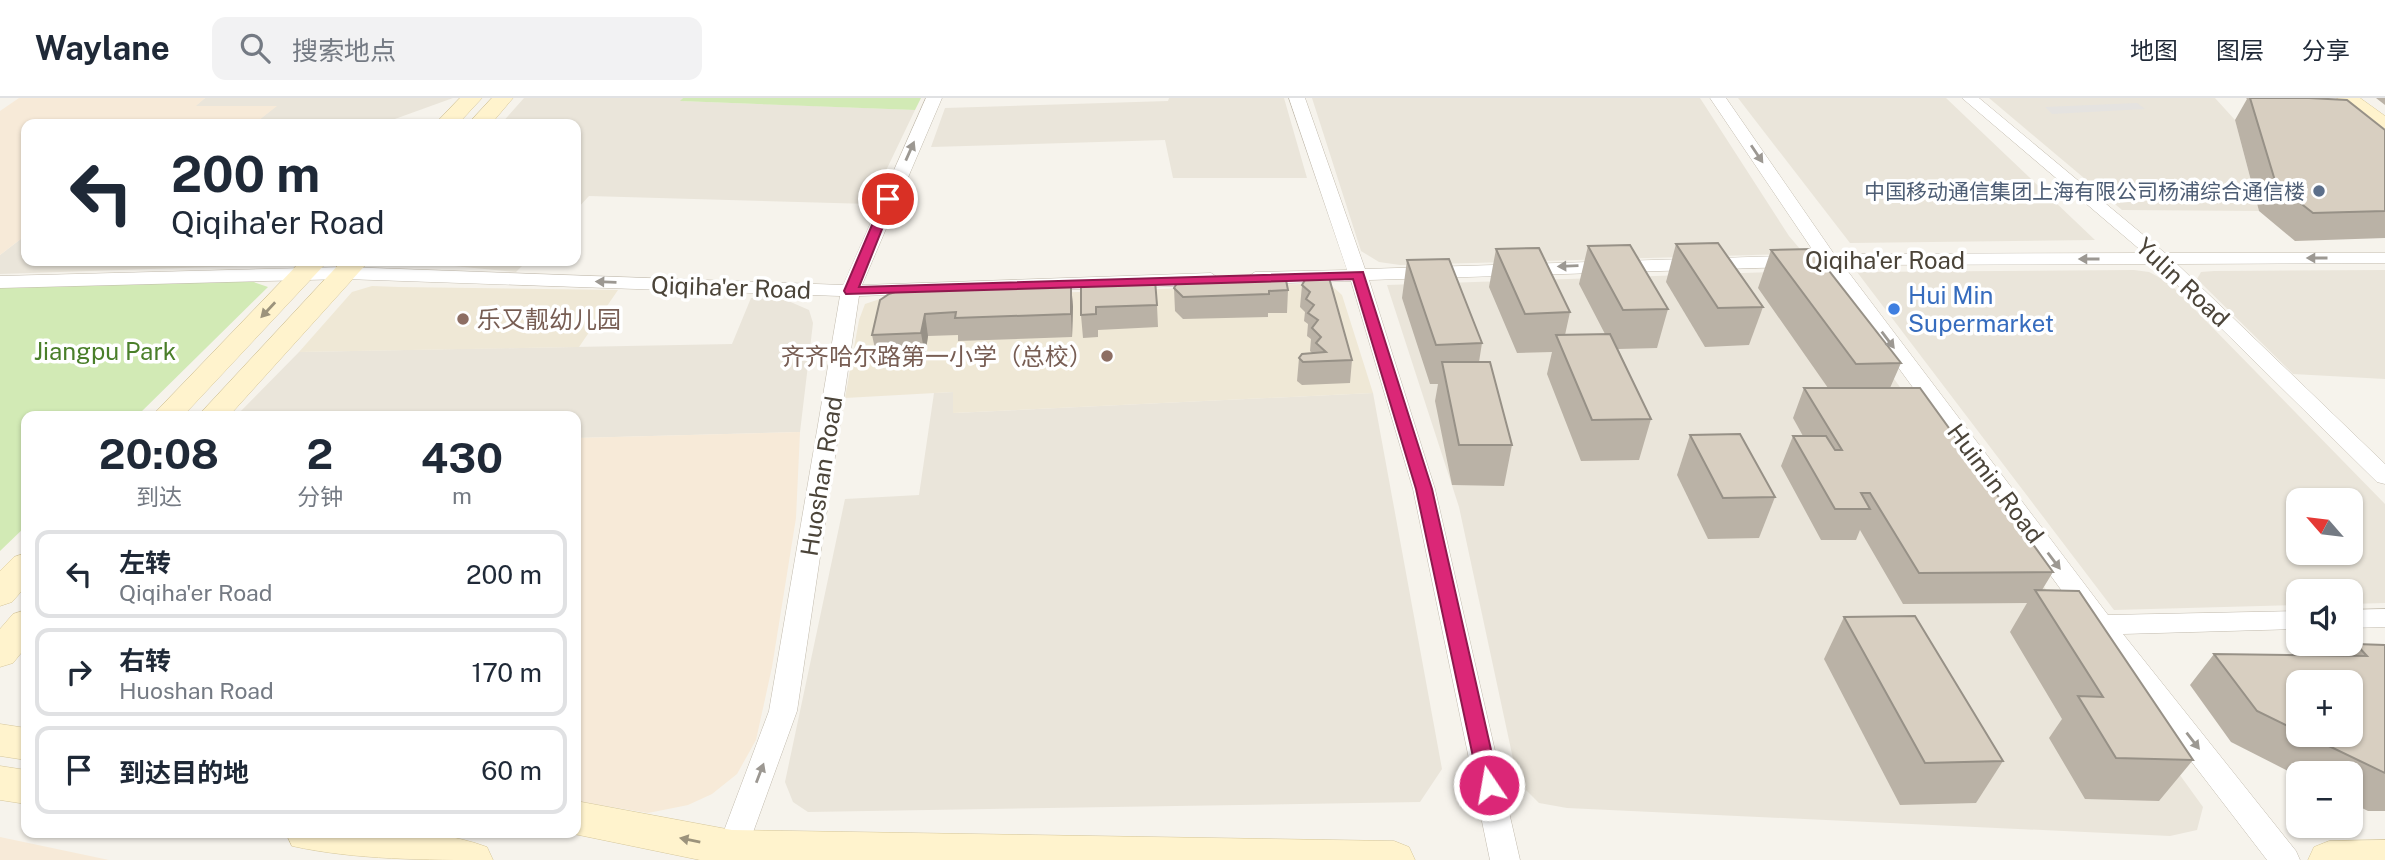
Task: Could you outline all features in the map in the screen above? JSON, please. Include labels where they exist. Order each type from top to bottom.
[{"type":"main road","points":[[451,119],[472,98]]},
{"type":"main road","points":[[484,119],[503,98]]},
{"type":"main road","points":[[2347,98],[2385,126]]},
{"type":"main road","points":[[172,411],[309,267]]},
{"type":"main road","points":[[218,411],[351,267]]},
{"type":"main road","points":[[0,593],[21,570]]},
{"type":"main road","points":[[0,653],[21,629]]},
{"type":"main road","points":[[0,740],[21,743]]},
{"type":"main road","points":[[0,783],[21,786]]},
{"type":"main road","points":[[581,819],[730,854],[1394,860]]},
{"type":"main road","points":[[338,838],[472,860]]},
{"type":"main road","points":[[2329,860],[2385,859]]},
{"type":"street","name":"Huoshan Road","points":[[730,854],[783,711],[850,291],[934,98]]},
{"type":"street","points":[[1297,98],[1359,275],[1424,489],[1505,860]]},
{"type":"street","name":"Huimin Road","points":[[1718,98],[1829,260],[2101,625],[2286,860]]},
{"type":"street","name":"Yulin Road","points":[[1970,98],[2160,258],[2385,477]]},
{"type":"street","name":"Qiqiha'er Road","points":[[0,282],[351,267],[850,291],[1829,260],[2385,258]]},
{"type":"street","points":[[2363,619],[2385,618]]},
{"type":"street","points":[[2101,625],[2286,620]]},
{"type":"shaded area","points":[[19,98],[205,98],[196,106],[277,106],[260,119],[21,119],[21,239],[0,255],[0,111]]},
{"type":"shaded area","points":[[205,98],[453,98],[395,119],[260,119],[276,106],[195,106]]},
{"type":"shaded area","points":[[524,98],[683,98],[681,101],[915,110],[870,204],[589,196],[581,205],[581,119],[505,119]]},
{"type":"shaded area","points":[[1169,98],[1284,98],[1307,178],[1173,178],[1165,140],[931,147],[945,108],[1168,101]]},
{"type":"shaded area","points":[[1312,98],[1700,98],[1800,249],[1785,254],[1400,265],[1379,262],[1361,251]]},
{"type":"shaded area","points":[[1738,98],[1946,98],[2095,240],[1850,243]]},
{"type":"shaded area","points":[[1989,98],[2215,98],[2235,120],[2259,211],[2122,210]]},
{"type":"shaded area","points":[[2137,103],[2145,109],[2052,114],[2045,107]]},
{"type":"shaded area","points":[[21,239],[21,266],[244,266],[0,274],[0,255]]},
{"type":"shaded area","points":[[454,266],[522,266],[516,272]]},
{"type":"shaded area","points":[[2385,270],[2385,379],[2293,374],[2197,279],[2201,272],[2214,271]]},
{"type":"shaded area","points":[[1802,271],[1822,279],[2203,807],[2197,830],[2170,836],[1567,808],[1539,803],[1518,782],[1459,507],[1387,285]]},
{"type":"shaded area","points":[[1857,272],[2149,272],[2168,282],[2385,504],[2385,603],[2363,604],[2363,579],[2286,579],[2286,605],[2114,610]]},
{"type":"shaded area","name":"齐齐哈尔路第一小学（总校）","points":[[1301,284],[1332,286],[1342,295],[1373,393],[953,413],[953,392],[845,398],[859,320],[865,304],[880,299]]},
{"type":"shaded area","name":"乐又靓幼儿园","points":[[372,286],[618,290],[579,347],[299,352],[352,292]]},
{"type":"shaded area","points":[[751,298],[786,300],[809,310],[813,323],[800,432],[581,438],[581,411],[241,411],[299,352],[732,344]]},
{"type":"shaded area","points":[[954,392],[954,413],[1373,393],[1442,769],[1420,802],[808,812],[793,802],[785,782],[845,499],[919,495],[934,393]]},
{"type":"shaded area","points":[[800,432],[796,518],[772,667],[756,740],[737,774],[712,794],[688,805],[648,813],[581,802],[581,438]]},
{"type":"shaded area","points":[[0,837],[109,860],[0,860]]},
{"type":"green space","points":[[683,98],[921,98],[915,110],[680,101]]},
{"type":"green space","name":"Jiangpu Park","points":[[245,279],[268,287],[142,411],[21,411],[21,531],[0,551],[0,288]]},
{"type":"building","name":"中国移动通信集团上海有限公司杨浦综合通信楼","points":[[2250,98],[2347,100],[2385,130],[2385,211],[2313,213],[2276,184]]},
{"type":"building","points":[[1718,243],[1763,307],[1718,308],[1676,244]]},
{"type":"building","points":[[1630,245],[1668,309],[1623,310],[1588,246]]},
{"type":"building","points":[[1539,248],[1570,312],[1525,314],[1496,249]]},
{"type":"building","points":[[1812,249],[1901,363],[1856,364],[1771,250]]},
{"type":"building","points":[[1449,259],[1482,343],[1436,345],[1407,260]]},
{"type":"building","points":[[1328,274],[1352,360],[1303,362],[1299,358],[1302,354],[1326,352],[1316,343],[1321,337],[1312,328],[1318,320],[1308,313],[1314,305],[1306,299],[1310,292],[1302,285],[1308,275]]},
{"type":"building","points":[[1285,275],[1288,290],[1269,291],[1269,294],[1183,297],[1174,288],[1179,280]]},
{"type":"building","points":[[1155,280],[1157,305],[1096,307],[1096,314],[1081,315],[1081,283]]},
{"type":"building","points":[[1071,284],[1071,314],[955,318],[956,312],[925,314],[921,333],[872,335],[880,300],[901,290]]},
{"type":"building","points":[[1610,334],[1651,419],[1592,420],[1556,335]]},
{"type":"building","points":[[1442,362],[1490,362],[1512,445],[1459,445]]},
{"type":"building","points":[[1804,388],[1920,388],[2053,572],[1919,573],[1870,493],[1861,493],[1870,509],[1835,509],[1793,436],[1826,436],[1835,450],[1842,450]]},
{"type":"building","points":[[1740,434],[1775,497],[1723,498],[1690,435]]},
{"type":"building","points":[[2035,590],[2079,591],[2193,760],[2116,758],[2078,696],[2103,697]]},
{"type":"building","points":[[1915,616],[2003,761],[1925,763],[1844,617]]},
{"type":"building","points":[[2363,644],[2385,645],[2385,773],[2331,747],[2363,747],[2363,670],[2286,670],[2286,725],[2257,711],[2214,654],[2286,656],[2367,656],[2363,652]]},
{"type":"place","name":"中国移动通信集团上海有限公司杨浦综合通信楼","points":[[2319,191]]},
{"type":"place","name":"Hui Min Supermarket","points":[[1894,309]]},
{"type":"place","name":"乐又靓幼儿园","points":[[463,319]]},
{"type":"place","name":"齐齐哈尔路第一小学（总校）","points":[[1107,356]]},
{"type":"route","points":[[888,199],[850,291],[1359,275],[1424,489],[1489,785]]}]
